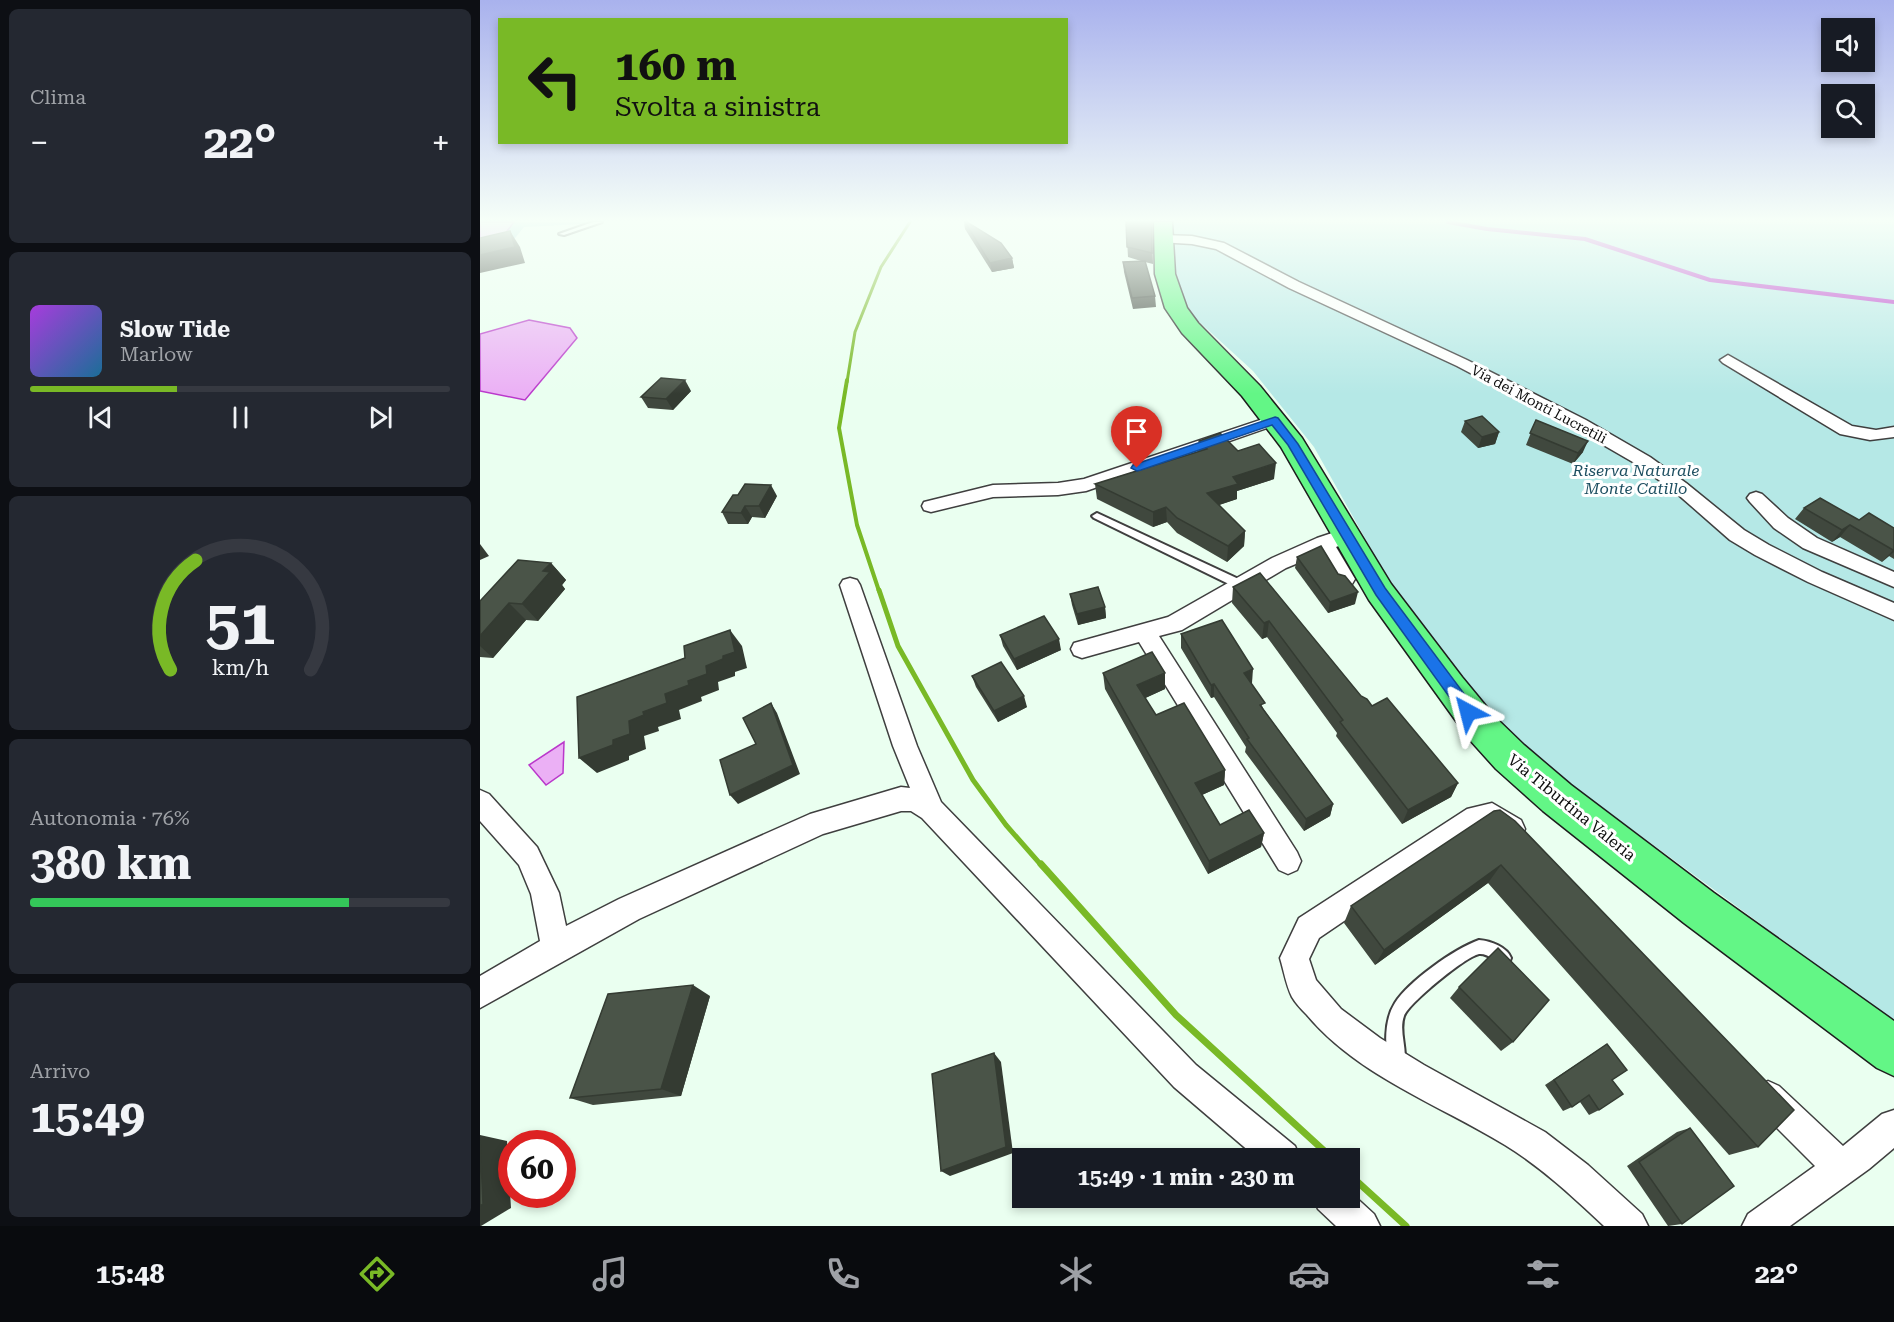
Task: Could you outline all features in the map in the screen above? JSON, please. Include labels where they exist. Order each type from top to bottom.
[{"type":"main road","name":"Via Tiburtina Valeria","points":[[1167,279],[1176,308],[1190,328],[1239,377],[1293,444],[1335,539],[1380,592],[1454,694],[1510,757],[1557,798],[1699,908],[1894,1051]]},
{"type":"street","name":"Via dei Monti Lucretili","points":[[1283,279],[1462,363],[1580,424],[1644,461],[1680,487],[1737,535],[1755,546],[1815,577],[1894,612]]},
{"type":"street","points":[[1728,360],[1846,430],[1867,436],[1882,436],[1894,432]]},
{"type":"street","points":[[931,506],[993,491],[1058,489],[1086,485],[1275,420]]},
{"type":"street","points":[[1756,498],[1781,523],[1810,543],[1894,580]]},
{"type":"street","points":[[1082,649],[1145,633],[1189,616],[1250,579],[1335,539],[1345,579]]},
{"type":"street","points":[[1250,579],[1275,592]]},
{"type":"street","points":[[850,585],[905,746],[931,810]]},
{"type":"street","points":[[1145,633],[1287,861]]},
{"type":"street","points":[[480,993],[556,948],[629,909],[819,824],[901,799],[915,800],[931,810],[1185,1076],[1271,1148]]},
{"type":"street","points":[[480,802],[528,856],[545,893],[556,948]]},
{"type":"street","points":[[1528,846],[1492,815],[1476,817],[1316,922],[1302,935],[1295,951],[1294,966],[1302,984],[1317,1006],[1349,1038],[1507,1126],[1541,1149],[1588,1187],[1630,1226]]},
{"type":"street","points":[[1750,1079],[1800,1130],[1841,1167]]},
{"type":"street","points":[[1760,1226],[1894,1126]]},
{"type":"street","points":[[1342,1208],[1362,1226]]},
{"type":"lane","points":[[1097,516],[1250,579]]},
{"type":"lane","points":[[1398,1067],[1395,1023],[1399,1010],[1416,990],[1466,953],[1479,947],[1494,951],[1515,971]]},
{"type":"green space","name":"Riserva Naturale Monte Catillo","points":[[1176,279],[1894,279],[1894,1022],[1512,741],[1385,574],[1314,447],[1253,371],[1184,308]]},
{"type":"shaded area","points":[[529,320],[570,328],[577,338],[525,400],[480,391],[480,334]]},
{"type":"shaded area","points":[[564,742],[563,773],[546,785],[529,765]]},
{"type":"building","points":[[1127,279],[1150,279],[1155,296],[1132,298]]},
{"type":"building","points":[[661,378],[685,380],[666,399],[641,397]]},
{"type":"building","points":[[1482,416],[1499,432],[1482,437],[1465,421]]},
{"type":"building","points":[[1536,420],[1588,441],[1578,453],[1530,433]]},
{"type":"building","points":[[1220,433],[1238,451],[1259,444],[1276,463],[1233,477],[1238,484],[1207,493],[1245,531],[1228,546],[1177,518],[1166,507],[1153,512],[1095,484],[1207,449],[1199,441]]},
{"type":"building","points":[[745,484],[771,485],[759,506],[745,506],[741,513],[722,512],[733,495],[738,495]]},
{"type":"building","points":[[1820,498],[1859,520],[1869,513],[1894,528],[1894,549],[1850,525],[1842,530],[1804,508]]},
{"type":"building","points":[[1321,546],[1338,574],[1345,576],[1358,592],[1330,602],[1297,557]]},
{"type":"building","points":[[518,560],[551,563],[543,571],[550,572],[522,604],[509,603],[480,636],[480,601]]},
{"type":"building","points":[[1260,573],[1361,696],[1367,699],[1372,706],[1387,698],[1458,783],[1408,810],[1340,722],[1343,720],[1269,621],[1264,623],[1233,587]]},
{"type":"building","points":[[1098,587],[1105,607],[1077,614],[1070,594]]},
{"type":"building","points":[[1044,616],[1059,639],[1014,659],[1000,635]]},
{"type":"building","points":[[1222,620],[1253,669],[1244,673],[1265,703],[1260,705],[1333,804],[1306,819],[1247,739],[1249,738],[1214,684],[1211,685],[1181,634]]},
{"type":"building","points":[[730,630],[735,652],[706,666],[707,674],[688,681],[689,685],[665,694],[667,703],[643,712],[644,715],[629,721],[630,734],[613,740],[613,745],[579,758],[577,697],[685,658],[684,646]]},
{"type":"building","points":[[1152,652],[1165,673],[1137,685],[1156,715],[1184,703],[1225,770],[1195,783],[1220,825],[1249,810],[1264,833],[1209,861],[1103,673]]},
{"type":"building","points":[[1001,662],[1024,696],[994,711],[972,676]]},
{"type":"building","points":[[771,703],[793,765],[730,795],[720,760],[756,744],[743,718]]},
{"type":"building","points":[[1500,810],[1515,821],[1794,1110],[1758,1147],[1501,865],[1384,950],[1351,906],[1494,811]]},
{"type":"building","points":[[1498,948],[1549,1000],[1513,1042],[1459,987]]},
{"type":"building","points":[[693,985],[661,1089],[570,1098],[608,994]]},
{"type":"building","points":[[1607,1044],[1627,1070],[1612,1080],[1623,1094],[1599,1110],[1589,1095],[1572,1107],[1554,1080]]},
{"type":"building","points":[[994,1053],[1006,1147],[941,1171],[932,1074]]},
{"type":"building","points":[[1690,1128],[1734,1186],[1682,1224],[1639,1162]]},
{"type":"building","points":[[480,1138],[483,1204],[480,1206]]},
{"type":"waterway","points":[[1708,279],[1894,302]]},
{"type":"railway","points":[[847,382],[855,332],[876,279]]},
{"type":"railway","points":[[847,380],[839,428],[857,525],[879,591]]},
{"type":"railway","points":[[879,590],[898,646],[973,780],[1006,825],[1042,866]]},
{"type":"railway","points":[[1041,864],[1176,1015],[1321,1148]]},
{"type":"railway","points":[[1360,1184],[1406,1226]]},
{"type":"route","points":[[1137,468],[1275,420],[1293,444],[1380,592],[1468,712]]}]
